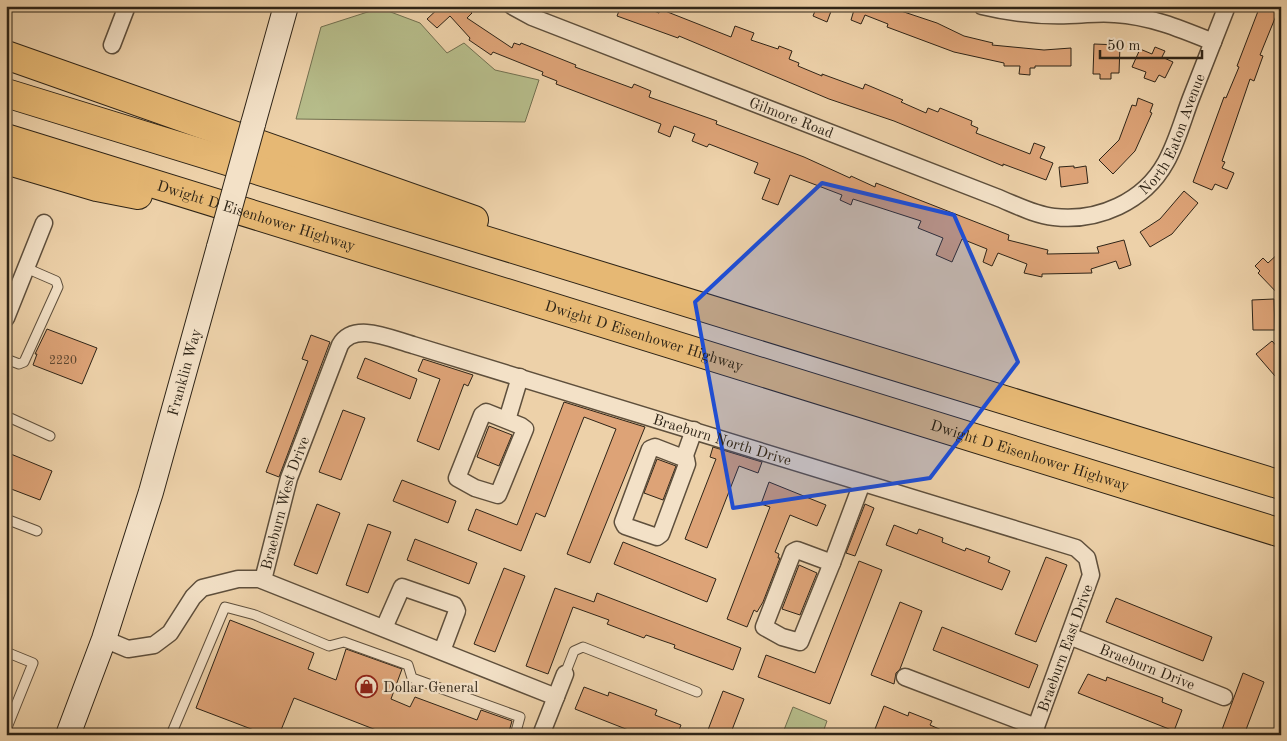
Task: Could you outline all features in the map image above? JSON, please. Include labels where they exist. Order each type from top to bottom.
[{"type":"highway","points":[[6,55],[444,208],[649,291]]},
{"type":"highway","points":[[6,93],[1281,484]]},
{"type":"highway","name":"Dwight D Eisenhower Highway","points":[[6,138],[1281,533]]},
{"type":"highway","points":[[6,160],[97,187],[304,230]]},
{"type":"main road","name":"Franklin Way","points":[[68,735],[104,639],[151,492],[286,6]]},
{"type":"street","points":[[112,46],[127,6]]},
{"type":"street","name":"Gilmore Road","points":[[512,6],[541,20],[1042,214],[1075,217]]},
{"type":"street","points":[[982,6],[1024,14],[1069,15],[1101,13],[1132,16],[1170,24],[1214,42]]},
{"type":"street","name":"North Eaton Avenue","points":[[1075,217],[1095,215],[1120,206],[1142,192],[1156,177],[1170,154],[1227,6]]},
{"type":"street","points":[[6,318],[44,223]]},
{"type":"street","name":"Braeburn North Drive","points":[[349,335],[361,332],[388,338],[668,422],[1076,548],[1089,561]]},
{"type":"street","name":"Braeburn West Drive","points":[[104,639],[128,649],[154,645],[170,633],[193,596],[202,588],[238,579],[263,580],[289,478],[340,345],[349,335]]},
{"type":"street","points":[[507,420],[520,377]]},
{"type":"street","points":[[486,412],[507,420],[525,429],[500,494],[495,495],[459,481],[458,475],[482,415],[486,412]]},
{"type":"street","points":[[658,448],[668,422]]},
{"type":"street","points":[[684,458],[694,430]]},
{"type":"street","points":[[658,448],[684,458],[688,464],[661,534],[657,537],[625,526],[623,522],[650,449],[658,448]]},
{"type":"street","points":[[832,563],[798,550],[793,552],[765,624],[768,631],[797,642],[802,641],[832,563],[862,483]]},
{"type":"street","name":"Braeburn East Drive","points":[[1034,731],[1092,575],[1089,561]]},
{"type":"street","points":[[263,580],[556,697]]},
{"type":"street","points":[[384,628],[402,587],[454,605],[457,611],[442,651]]},
{"type":"street","name":"Braeburn Drive","points":[[1069,636],[1224,696]]},
{"type":"street","points":[[541,735],[565,674]]},
{"type":"street","points":[[905,677],[1034,731]]},
{"type":"lane","points":[[6,359],[20,364],[24,362],[58,287],[56,281],[26,268]]},
{"type":"lane","points":[[6,416],[50,436]]},
{"type":"lane","points":[[6,519],[37,531]]},
{"type":"lane","points":[[173,730],[224,607],[255,616],[329,646],[344,642],[408,666],[412,678],[520,716],[515,735]]},
{"type":"lane","points":[[565,674],[574,651],[583,648],[696,692]]},
{"type":"lane","points":[[6,652],[33,663],[6,730]]},
{"type":"highlighted area","points":[[822,183],[954,215],[1018,362],[930,478],[733,508],[695,302]]},
{"type":"green space","points":[[380,8],[420,23],[447,53],[464,43],[495,70],[539,80],[525,122],[296,119],[321,27]]},
{"type":"green space","points":[[793,707],[827,721],[822,735],[782,735]]},
{"type":"building","points":[[441,6],[465,6],[472,13],[467,18],[512,48],[514,43],[520,45],[521,43],[576,65],[575,67],[632,88],[634,84],[651,91],[649,97],[717,121],[716,124],[804,157],[850,178],[851,176],[875,187],[876,183],[1009,235],[1008,240],[1048,250],[1047,254],[1099,253],[1097,247],[1124,240],[1131,265],[1119,269],[1116,261],[1091,269],[1092,273],[1042,274],[1042,277],[1024,273],[1027,264],[998,253],[992,266],[983,262],[987,249],[962,239],[952,262],[936,255],[943,238],[918,228],[921,221],[853,199],[851,205],[840,200],[842,195],[790,175],[778,205],[762,199],[770,179],[754,173],[758,163],[709,144],[707,147],[692,141],[695,134],[674,126],[670,137],[658,132],[661,124],[556,84],[557,81],[542,75],[543,72],[493,52],[491,55],[469,40],[470,38],[450,16],[437,28],[427,19]]},
{"type":"building","points":[[621,6],[641,6],[659,13],[660,9],[731,37],[735,26],[754,33],[751,40],[778,49],[779,46],[792,51],[789,59],[799,63],[798,66],[863,89],[865,84],[903,100],[901,102],[926,113],[928,108],[938,112],[940,108],[972,121],[971,125],[978,128],[976,133],[1030,154],[1034,143],[1045,147],[1040,158],[1053,163],[1046,180],[1003,164],[1003,166],[894,121],[829,99],[679,36],[678,38],[617,16]]},
{"type":"building","points":[[817,6],[833,6],[827,22],[813,16]]},
{"type":"building","points":[[845,6],[886,6],[937,23],[964,36],[993,43],[992,45],[1044,50],[1071,48],[1071,66],[1035,66],[1035,68],[1030,68],[1030,75],[1019,74],[1020,66],[1004,66],[1004,63],[954,52],[887,27],[888,24],[865,15],[861,24],[851,20],[854,10]]},
{"type":"building","points":[[1260,6],[1280,6],[1260,55],[1263,56],[1254,81],[1250,79],[1222,161],[1225,162],[1222,168],[1234,173],[1227,189],[1215,184],[1212,190],[1193,182],[1224,97],[1226,98],[1239,67],[1237,66]]},
{"type":"building","points":[[1094,44],[1120,45],[1119,73],[1111,73],[1111,79],[1100,79],[1100,74],[1093,74]]},
{"type":"building","points":[[1155,47],[1165,51],[1162,57],[1173,62],[1165,78],[1159,75],[1155,82],[1144,78],[1146,72],[1132,67],[1140,49],[1152,54]]},
{"type":"building","points":[[1138,98],[1153,104],[1150,112],[1152,113],[1135,151],[1113,174],[1099,160],[1119,140],[1132,105],[1136,106]]},
{"type":"building","points":[[1074,166],[1074,168],[1086,166],[1088,183],[1061,187],[1059,167]]},
{"type":"building","points":[[1184,191],[1198,203],[1172,234],[1150,247],[1140,232],[1160,219]]},
{"type":"building","points":[[1281,251],[1281,297],[1258,273],[1260,271],[1255,266],[1263,258],[1268,263]]},
{"type":"building","points":[[1274,299],[1275,330],[1253,330],[1252,300]]},
{"type":"building","points":[[47,329],[97,348],[82,384],[33,365],[37,354],[35,354]]},
{"type":"building","points":[[311,335],[330,342],[279,477],[266,472],[308,361],[302,359]]},
{"type":"building","points":[[1272,341],[1281,351],[1281,383],[1256,354]]},
{"type":"building","points":[[365,358],[417,379],[410,399],[357,378]]},
{"type":"building","points":[[423,359],[473,375],[468,386],[464,384],[439,450],[417,441],[440,379],[418,371]]},
{"type":"building","points":[[564,402],[645,427],[590,563],[567,554],[616,429],[584,417],[545,517],[536,513],[521,551],[468,530],[476,509],[517,525]]},
{"type":"building","points":[[343,410],[365,418],[341,480],[319,472]]},
{"type":"building","points":[[489,426],[512,435],[499,466],[477,457]]},
{"type":"building","points":[[713,447],[762,462],[758,473],[739,466],[707,548],[685,539],[716,459],[710,457]]},
{"type":"building","points":[[6,452],[52,471],[40,500],[6,487]]},
{"type":"building","points":[[657,459],[676,466],[663,500],[644,493]]},
{"type":"building","points":[[402,480],[456,501],[448,523],[393,501]]},
{"type":"building","points":[[769,482],[826,505],[817,526],[790,515],[775,552],[779,554],[778,558],[780,558],[763,602],[757,612],[754,610],[747,627],[727,619],[770,507],[761,504]]},
{"type":"building","points":[[317,504],[340,513],[317,574],[294,565]]},
{"type":"building","points":[[865,504],[874,508],[855,556],[846,553]]},
{"type":"building","points":[[368,524],[391,532],[368,593],[346,585]]},
{"type":"building","points":[[894,525],[917,534],[919,529],[943,538],[942,542],[965,551],[966,548],[990,557],[988,562],[1010,571],[1002,590],[886,545]]},
{"type":"building","points":[[415,539],[477,563],[469,584],[407,560]]},
{"type":"building","points":[[623,542],[716,579],[707,602],[614,564]]},
{"type":"building","points":[[1046,557],[1067,565],[1036,642],[1015,634]]},
{"type":"building","points":[[859,561],[882,570],[830,704],[758,677],[766,655],[815,673]]},
{"type":"building","points":[[799,565],[817,573],[800,615],[782,609]]},
{"type":"building","points":[[504,568],[525,576],[495,652],[474,644]]},
{"type":"building","points":[[555,588],[594,602],[597,593],[741,648],[733,670],[674,648],[675,645],[646,635],[644,638],[607,624],[609,620],[573,607],[548,674],[526,666]]},
{"type":"building","points":[[1116,598],[1212,637],[1203,661],[1106,622]]},
{"type":"building","points":[[900,602],[922,611],[900,669],[896,673],[894,684],[871,675]]},
{"type":"building","points":[[230,620],[314,653],[308,669],[336,680],[346,649],[402,669],[391,699],[410,707],[415,697],[477,720],[481,710],[512,721],[508,735],[389,735],[294,698],[279,735],[267,735],[196,708]]},
{"type":"building","points":[[942,627],[1038,665],[1029,688],[933,650]]},
{"type":"building","points":[[1243,673],[1264,682],[1244,735],[1220,735]]},
{"type":"building","points":[[1088,674],[1106,681],[1107,677],[1163,698],[1162,702],[1182,710],[1174,731],[1078,693]]},
{"type":"building","points":[[584,687],[608,696],[609,692],[657,710],[655,715],[681,725],[677,735],[641,735],[575,709]]},
{"type":"building","points":[[723,691],[744,699],[730,735],[706,735]]},
{"type":"building","points":[[884,706],[908,716],[909,712],[932,721],[930,725],[953,735],[889,735],[875,729]]},
{"type":"place","name":"Dollar General","points":[[367,687]]}]
